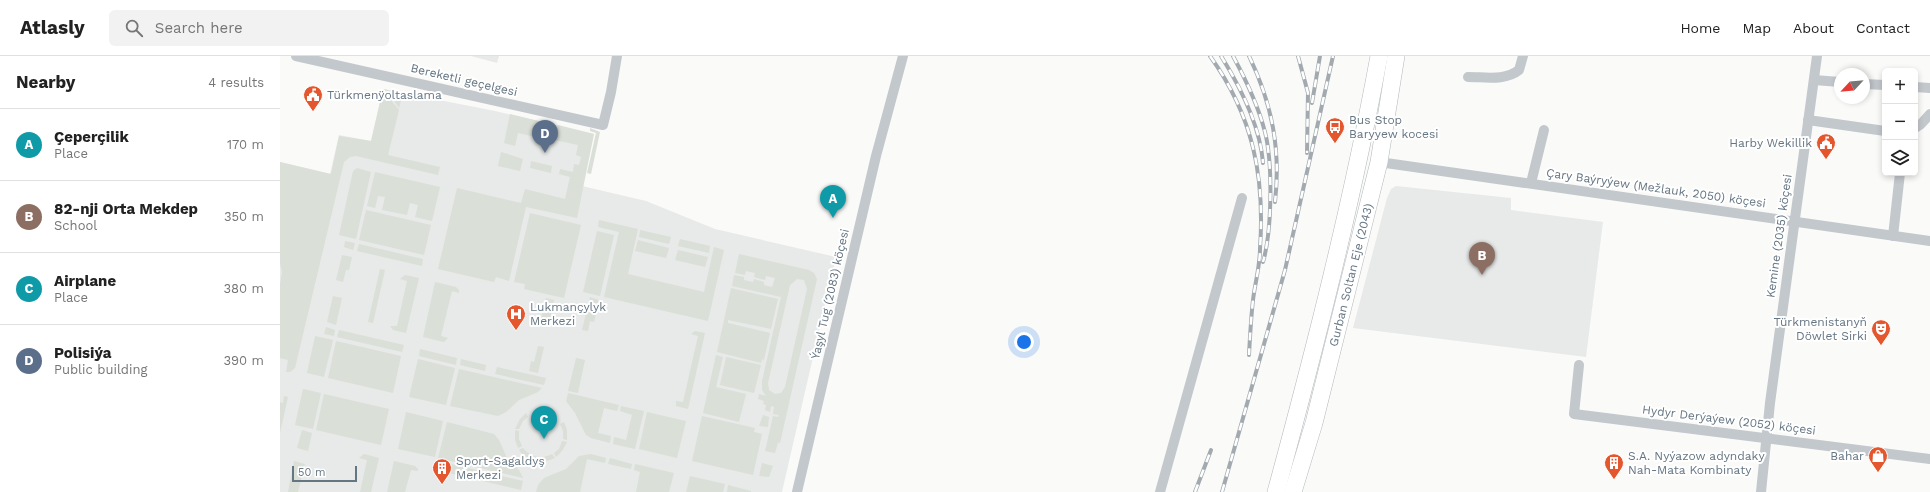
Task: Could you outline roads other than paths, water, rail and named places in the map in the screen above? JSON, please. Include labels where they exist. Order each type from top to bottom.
[{"type":"highway","name":"Gurban Soltan Eje (2043)","points":[[1276,492],[1301,399],[1354,180],[1379,56]]},
{"type":"highway","name":"Gurban Soltan Eje (2043)","points":[[1293,492],[1314,423],[1379,162],[1396,56]]},
{"type":"street","name":"Bereketli geçelgesi","points":[[296,56],[603,125],[611,92],[617,56]]},
{"type":"street","name":"Ýaşyl Tug (2083) köçesi","points":[[797,492],[876,156],[903,56]]},
{"type":"street","points":[[1468,77],[1502,78],[1510,76],[1519,70],[1523,56]]},
{"type":"street","name":"Kemine (2035) köçesi","points":[[1761,492],[1786,273],[1795,221],[1816,56]]},
{"type":"street","points":[[1814,80],[1834,82]]},
{"type":"street","points":[[1870,84],[1882,85]]},
{"type":"street","points":[[1918,87],[1930,88]]},
{"type":"street","points":[[1918,126],[1922,124],[1930,114]]},
{"type":"street","points":[[1808,120],[1882,131]]},
{"type":"street","points":[[1531,183],[1544,130]]},
{"type":"street","name":"Çary Baýryýew (Mežlauk, 2050) köçesi","points":[[1379,162],[1930,241]]},
{"type":"street","points":[[1893,236],[1900,176]]},
{"type":"street","points":[[1160,492],[1242,198]]},
{"type":"street","name":"Hydyr Derýaýew (2052) köçesi","points":[[1579,365],[1574,414],[1930,458]]},
{"type":"railway","points":[[1210,56],[1237,101],[1246,124],[1258,172],[1261,222],[1260,255],[1253,300],[1249,355]]},
{"type":"railway","points":[[1221,56],[1236,81],[1254,121],[1263,163]]},
{"type":"railway","points":[[1233,56],[1255,102],[1268,146],[1270,216],[1263,262]]},
{"type":"railway","points":[[1249,56],[1264,92],[1273,127],[1277,164],[1275,202]]},
{"type":"railway","points":[[1298,56],[1308,93],[1307,153]]},
{"type":"railway","points":[[1312,103],[1320,56]]},
{"type":"railway","points":[[1222,492],[1285,270],[1333,56]]},
{"type":"railway","points":[[1195,492],[1211,450]]},
{"type":"place","name":"Türkmenÿoltaslama","points":[[313,112]]},
{"type":"place","name":"Bus Stop Baryyew kocesi","points":[[1335,144]]},
{"type":"place","name":"Polisiýa","points":[[545,153]]},
{"type":"place","name":"Harby Wekillik","points":[[1826,160]]},
{"type":"place","name":"Çeperçilik","points":[[833,218]]},
{"type":"place","name":"82-nji Orta Mekdep","points":[[1482,275]]},
{"type":"place","name":"Lukmançylyk Merkezi","points":[[516,331]]},
{"type":"place","name":"Türkmenistanyň Döwlet Sirki","points":[[1881,346]]},
{"type":"place","name":"Airplane","points":[[544,439]]},
{"type":"place","name":"Bahar","points":[[1878,473]]},
{"type":"place","name":"S.A. Nyýazow adyndaky Nah-Mata Kombinaty","points":[[1614,480]]},
{"type":"place","name":"Sport-Sagaldyş Merkezi","points":[[442,485]]}]
